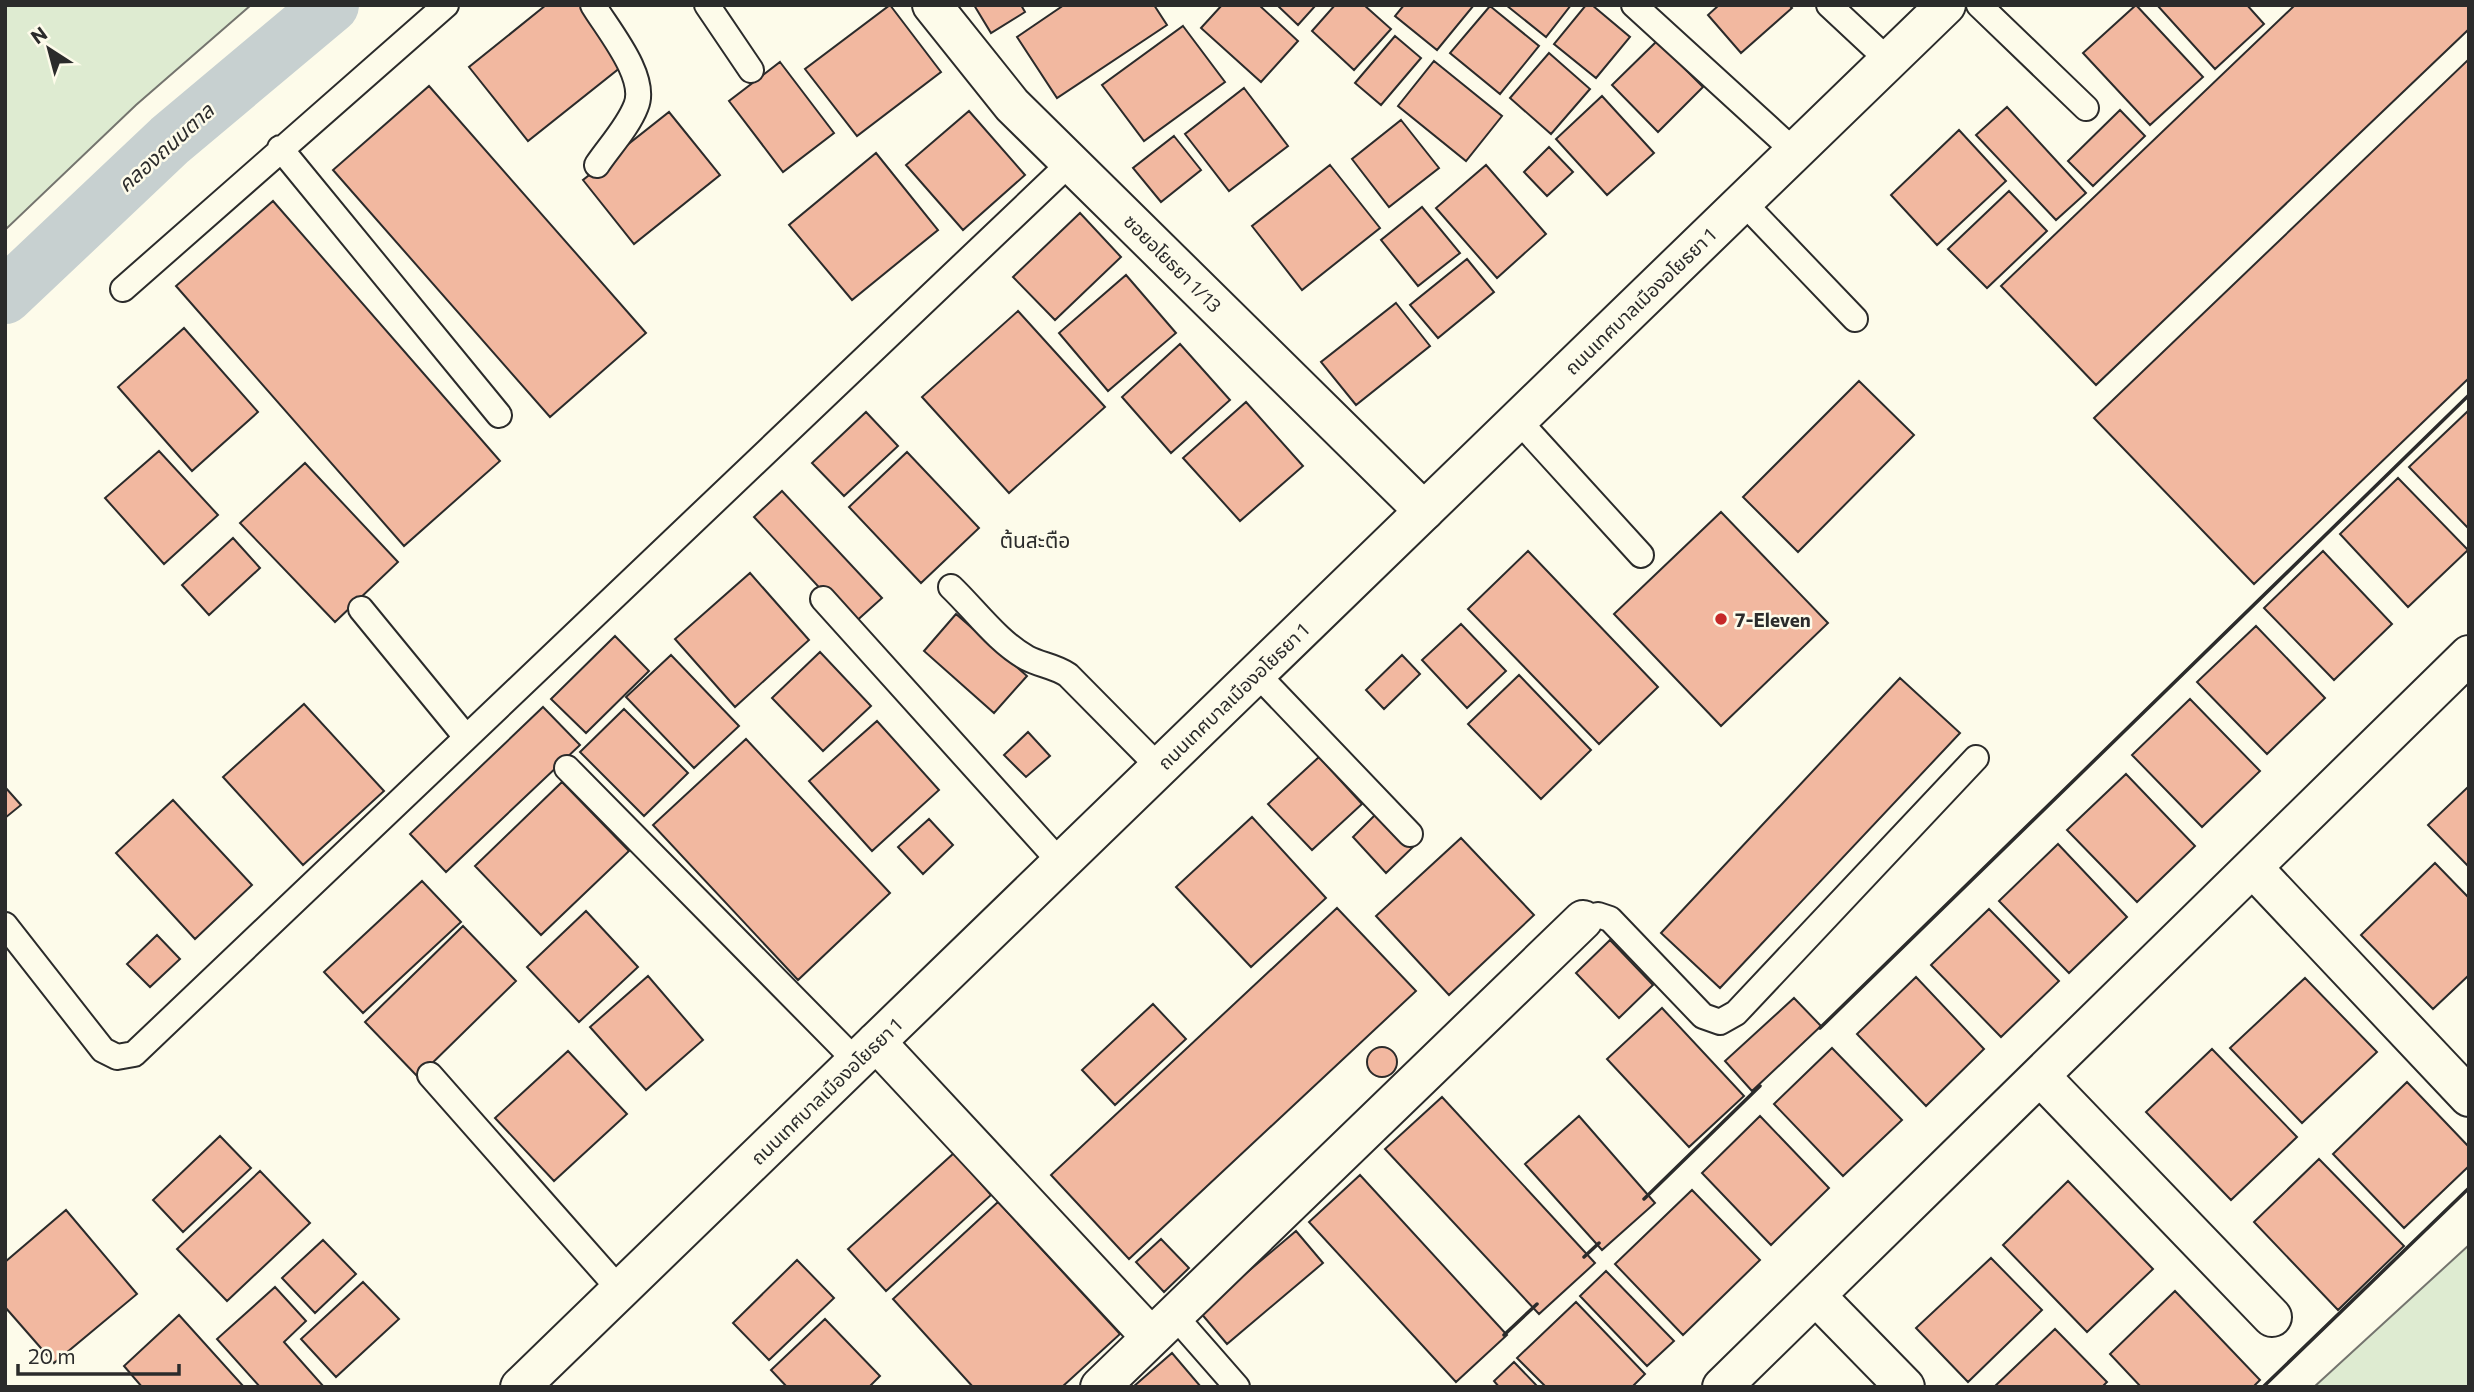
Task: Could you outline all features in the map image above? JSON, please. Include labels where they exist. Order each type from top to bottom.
[{"type":"street","name":"ซอยอโยธยา 1/13","points":[[932,5],[1012,105],[1424,511]]},
{"type":"street","name":"ถนนเทศบาลเมืองอโยธยา 1","points":[[520,1387],[1946,5]]},
{"type":"street","points":[[1722,1387],[1817,1297],[2469,655]]},
{"type":"street","points":[[2253,868],[2469,1097]]},
{"type":"street","points":[[1100,1387],[1583,920]]},
{"type":"street","points":[[866,1052],[1163,1325]]},
{"type":"street","points":[[2041,1077],[2272,1317]]},
{"type":"street","points":[[1817,1297],[1905,1387]]},
{"type":"lane","points":[[123,289],[446,5]]},
{"type":"lane","points":[[593,5],[635,74],[639,88],[636,106],[597,165]]},
{"type":"lane","points":[[707,5],[751,70]]},
{"type":"lane","points":[[1634,5],[1795,152]]},
{"type":"lane","points":[[1829,5],[1889,61]]},
{"type":"lane","points":[[1979,5],[2086,108]]},
{"type":"lane","points":[[281,148],[499,415]]},
{"type":"lane","points":[[5,925],[103,1050],[117,1057],[134,1054],[1071,162]]},
{"type":"lane","points":[[1743,201],[1855,319]]},
{"type":"lane","points":[[1518,420],[1641,555]]},
{"type":"lane","points":[[951,587],[1012,647],[1029,659],[1054,666],[1068,675],[1160,768]]},
{"type":"lane","points":[[823,599],[1062,863]]},
{"type":"lane","points":[[361,609],[466,737]]},
{"type":"lane","points":[[1256,674],[1410,834]]},
{"type":"lane","points":[[1583,920],[1598,915],[1610,919],[1703,1016],[1720,1022],[1736,1013],[1976,758]]},
{"type":"lane","points":[[567,768],[866,1052]]},
{"type":"lane","points":[[430,1075],[620,1290]]},
{"type":"lane","points":[[1163,1325],[1237,1387]]},
{"type":"green space","points":[[5,5],[251,5],[136,105],[5,230]]},
{"type":"green space","points":[[2469,1245],[2469,1387],[2314,1387]]},
{"type":"building","points":[[546,5],[580,5],[626,63],[528,141],[469,67]]},
{"type":"building","points":[[890,5],[941,72],[857,136],[805,69]]},
{"type":"building","points":[[974,5],[1021,5],[1025,12],[991,33]]},
{"type":"building","points":[[1064,5],[1154,5],[1167,25],[1057,98],[1017,37]]},
{"type":"building","points":[[1222,5],[1259,5],[1298,41],[1261,82],[1201,28]]},
{"type":"building","points":[[1277,5],[1316,5],[1298,25]]},
{"type":"building","points":[[1335,5],[1364,5],[1391,29],[1354,70],[1312,31]]},
{"type":"building","points":[[1404,5],[1474,5],[1437,50],[1395,16]]},
{"type":"building","points":[[1506,5],[1571,5],[1546,37]]},
{"type":"building","points":[[1586,5],[1592,5],[1630,37],[1596,78],[1554,44]]},
{"type":"building","points":[[1719,5],[1789,5],[1792,8],[1741,53],[1708,15]]},
{"type":"building","points":[[2136,5],[2203,77],[2150,125],[2083,53]]},
{"type":"building","points":[[2157,5],[2247,5],[2264,24],[2215,69]]},
{"type":"building","points":[[2295,5],[2468,5],[2469,29],[2096,385],[2001,286]]},
{"type":"building","points":[[1490,6],[1539,46],[1500,94],[1450,53]]},
{"type":"building","points":[[1183,26],[1225,82],[1144,141],[1102,85]]},
{"type":"building","points":[[1395,36],[1421,58],[1381,105],[1355,83]]},
{"type":"building","points":[[1657,41],[1703,87],[1658,132],[1612,85]]},
{"type":"building","points":[[1549,53],[1590,89],[1551,134],[1510,98]]},
{"type":"building","points":[[2469,59],[2469,378],[2254,584],[2094,418]]},
{"type":"building","points":[[1434,61],[1502,116],[1466,161],[1398,106]]},
{"type":"building","points":[[780,62],[834,133],[783,172],[729,101]]},
{"type":"building","points":[[429,86],[646,333],[550,417],[333,170]]},
{"type":"building","points":[[1244,88],[1288,146],[1229,191],[1185,134]]},
{"type":"building","points":[[1602,96],[1654,153],[1607,195],[1556,139]]},
{"type":"building","points":[[2007,107],[2086,193],[2056,220],[1976,135]]},
{"type":"building","points":[[2120,110],[2145,136],[2093,186],[2068,161]]},
{"type":"building","points":[[969,111],[1025,175],[963,230],[906,165]]},
{"type":"building","points":[[669,112],[720,175],[634,244],[583,180]]},
{"type":"building","points":[[1401,120],[1439,168],[1389,207],[1352,159]]},
{"type":"building","points":[[1959,130],[2006,181],[1937,245],[1891,195]]},
{"type":"building","points":[[1174,136],[1201,170],[1161,202],[1133,168]]},
{"type":"building","points":[[1549,147],[1573,172],[1547,196],[1524,172]]},
{"type":"building","points":[[876,153],[938,230],[852,300],[789,225]]},
{"type":"building","points":[[1330,165],[1380,228],[1302,290],[1252,226]]},
{"type":"building","points":[[1486,165],[1546,234],[1497,278],[1436,208]]},
{"type":"building","points":[[2009,191],[2047,231],[1987,288],[1948,249]]},
{"type":"building","points":[[273,201],[500,461],[404,546],[176,286]]},
{"type":"building","points":[[1422,207],[1460,253],[1418,286],[1381,240]]},
{"type":"building","points":[[1080,213],[1121,257],[1055,320],[1013,277]]},
{"type":"building","points":[[1467,259],[1494,292],[1438,338],[1410,305]]},
{"type":"building","points":[[1126,275],[1176,333],[1108,391],[1059,333]]},
{"type":"building","points":[[1396,303],[1430,346],[1356,405],[1321,362]]},
{"type":"building","points":[[1018,311],[1105,407],[1009,493],[922,397]]},
{"type":"building","points":[[184,328],[258,412],[192,471],[118,387]]},
{"type":"building","points":[[1180,344],[1230,400],[1171,453],[1122,397]]},
{"type":"building","points":[[1859,381],[1914,435],[1798,552],[1743,497]]},
{"type":"building","points":[[1246,402],[1303,466],[1240,521],[1183,458]]},
{"type":"building","points":[[866,412],[898,446],[844,496],[812,463]]},
{"type":"building","points":[[2469,412],[2469,529],[2409,467]]},
{"type":"building","points":[[159,451],[218,515],[164,564],[105,498]]},
{"type":"building","points":[[907,452],[979,528],[921,583],[849,507]]},
{"type":"building","points":[[305,463],[398,562],[335,622],[240,523]]},
{"type":"building","points":[[2398,478],[2468,550],[2408,607],[2340,534]]},
{"type":"building","points":[[782,491],[882,598],[853,624],[754,517]]},
{"type":"building","name":"7-Eleven","points":[[1721,512],[1828,623],[1721,726],[1614,614]]},
{"type":"building","points":[[233,538],[260,568],[209,615],[182,585]]},
{"type":"building","points":[[1528,551],[1658,687],[1599,744],[1468,609]]},
{"type":"building","points":[[2323,551],[2392,624],[2334,680],[2264,608]]},
{"type":"building","points":[[750,573],[809,640],[735,707],[675,639]]},
{"type":"building","points":[[956,614],[1027,676],[994,713],[924,651]]},
{"type":"building","points":[[1461,624],[1506,671],[1467,708],[1422,660]]},
{"type":"building","points":[[2256,626],[2325,698],[2267,754],[2197,682]]},
{"type":"building","points":[[615,636],[649,671],[586,733],[551,699]]},
{"type":"building","points":[[820,652],[871,706],[823,751],[772,698]]},
{"type":"building","points":[[671,655],[739,726],[694,768],[626,697]]},
{"type":"building","points":[[1402,655],[1420,674],[1384,709],[1366,690]]},
{"type":"building","points":[[1519,675],[1591,750],[1541,799],[1468,724]]},
{"type":"building","points":[[1900,678],[1960,733],[1720,988],[1661,933]]},
{"type":"building","points":[[2190,699],[2260,771],[2202,827],[2132,755]]},
{"type":"building","points":[[304,704],[384,791],[303,865],[223,777]]},
{"type":"building","points":[[543,707],[580,745],[446,872],[410,834]]},
{"type":"building","points":[[624,709],[688,773],[644,816],[580,752]]},
{"type":"building","points":[[877,721],[939,790],[872,851],[809,781]]},
{"type":"building","points":[[1028,732],[1050,756],[1026,777],[1004,755]]},
{"type":"building","points":[[746,739],[890,893],[798,980],[653,825]]},
{"type":"building","points":[[1319,757],[1362,804],[1312,850],[1268,804]]},
{"type":"building","points":[[2126,774],[2195,846],[2137,902],[2067,830]]},
{"type":"building","points":[[562,782],[629,851],[541,935],[475,866]]},
{"type":"building","points":[[2469,786],[2469,867],[2428,825]]},
{"type":"building","points":[[5,787],[21,805],[5,818]]},
{"type":"building","points":[[173,800],[252,885],[195,939],[116,853]]},
{"type":"building","points":[[1380,810],[1414,846],[1386,873],[1353,837]]},
{"type":"building","points":[[1252,817],[1326,898],[1251,967],[1176,887]]},
{"type":"building","points":[[929,819],[953,845],[923,874],[898,847]]},
{"type":"building","points":[[1461,838],[1534,915],[1449,995],[1376,916]]},
{"type":"building","points":[[2058,844],[2127,917],[2069,973],[1999,901]]},
{"type":"building","points":[[2435,863],[2469,898],[2469,975],[2433,1009],[2361,935]]},
{"type":"building","points":[[422,881],[461,922],[363,1013],[324,972]]},
{"type":"building","points":[[1337,908],[1416,991],[1129,1259],[1051,1175]]},
{"type":"building","points":[[1989,909],[2059,981],[2001,1037],[1931,965]]},
{"type":"building","points":[[586,911],[638,967],[579,1022],[527,967]]},
{"type":"building","points":[[463,926],[516,981],[418,1077],[365,1022]]},
{"type":"building","points":[[157,935],[180,959],[150,987],[127,964]]},
{"type":"building","points":[[1610,940],[1653,985],[1619,1018],[1576,973]]},
{"type":"building","points":[[648,976],[703,1040],[646,1090],[590,1027]]},
{"type":"building","points":[[1916,977],[1984,1049],[1926,1106],[1857,1034]]},
{"type":"building","points":[[2305,978],[2377,1052],[2302,1123],[2230,1048]]},
{"type":"building","points":[[1794,998],[1821,1026],[1752,1091],[1725,1061]]},
{"type":"building","points":[[1153,1004],[1186,1039],[1115,1105],[1082,1070]]},
{"type":"building","points":[[1662,1008],[1744,1096],[1689,1147],[1607,1059]]},
{"type":"building","points":[[1382,1047],[1392,1052],[1397,1062],[1392,1072],[1382,1077],[1372,1072],[1367,1062],[1372,1052]]},
{"type":"building","points":[[1832,1048],[1902,1120],[1843,1176],[1774,1104]]},
{"type":"building","points":[[2212,1049],[2297,1137],[2231,1200],[2146,1112]]},
{"type":"building","points":[[568,1051],[627,1114],[554,1181],[495,1118]]},
{"type":"building","points":[[2407,1082],[2469,1147],[2469,1166],[2404,1228],[2333,1154]]},
{"type":"building","points":[[1442,1097],[1595,1263],[1539,1314],[1385,1149]]},
{"type":"building","points":[[1579,1116],[1655,1203],[1602,1250],[1525,1164]]},
{"type":"building","points":[[1760,1116],[1829,1188],[1771,1245],[1702,1173]]},
{"type":"building","points":[[220,1136],[251,1168],[183,1232],[153,1200]]},
{"type":"building","points":[[954,1153],[991,1195],[886,1291],[848,1249]]},
{"type":"building","points":[[2319,1159],[2404,1246],[2338,1310],[2254,1222]]},
{"type":"building","points":[[260,1171],[310,1223],[227,1301],[177,1249]]},
{"type":"building","points":[[1360,1175],[1507,1335],[1456,1382],[1309,1222]]},
{"type":"building","points":[[2068,1181],[2153,1269],[2087,1332],[2003,1245]]},
{"type":"building","points":[[1692,1190],[1760,1260],[1683,1335],[1615,1264]]},
{"type":"building","points":[[998,1202],[1120,1334],[1062,1387],[973,1387],[893,1299]]},
{"type":"building","points":[[66,1210],[137,1294],[54,1363],[5,1307],[5,1262]]},
{"type":"building","points":[[1296,1231],[1323,1263],[1227,1344],[1200,1312]]},
{"type":"building","points":[[1161,1239],[1189,1268],[1164,1292],[1136,1262]]},
{"type":"building","points":[[323,1240],[356,1274],[315,1313],[282,1278]]},
{"type":"building","points":[[1991,1258],[2042,1310],[1968,1382],[1916,1328]]},
{"type":"building","points":[[797,1260],[834,1298],[769,1360],[733,1323]]},
{"type":"building","points":[[1606,1271],[1674,1341],[1647,1366],[1580,1296]]},
{"type":"building","points":[[363,1282],[399,1319],[336,1377],[301,1339]]},
{"type":"building","points":[[275,1287],[306,1321],[284,1342],[324,1387],[260,1387],[217,1339]]},
{"type":"building","points":[[2175,1291],[2260,1380],[2253,1387],[2141,1387],[2110,1354]]},
{"type":"building","points":[[1576,1302],[1645,1374],[1632,1387],[1546,1387],[1517,1358]]},
{"type":"building","points":[[179,1315],[244,1387],[142,1387],[124,1366]]},
{"type":"building","points":[[825,1319],[880,1376],[869,1387],[787,1387],[771,1370]]},
{"type":"building","points":[[2055,1329],[2107,1382],[2102,1387],[1994,1387]]},
{"type":"building","points":[[1172,1353],[1201,1387],[1133,1387]]},
{"type":"building","points":[[1514,1362],[1538,1387],[1499,1387],[1494,1381]]},
{"type":"waterway","name":"คลองถนนตาล","points":[[5,296],[170,140],[331,5]]},
{"type":"wall","points":[[1820,1028],[2469,395]]},
{"type":"wall","points":[[1644,1199],[1760,1086]]},
{"type":"wall","points":[[2263,1387],[2469,1188]]},
{"type":"wall","points":[[1584,1257],[1599,1243]]},
{"type":"wall","points":[[1504,1335],[1537,1304]]},
{"type":"place","name":"7-Eleven","points":[[1721,619]]},
{"type":"district","name":"ต้นสะตือ","points":[[1035,539]]}]
